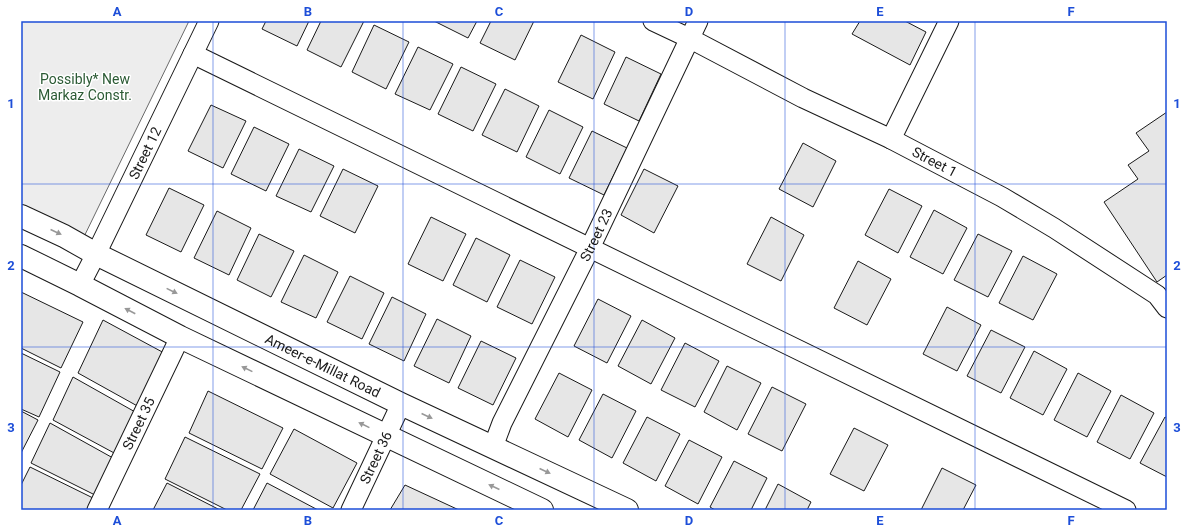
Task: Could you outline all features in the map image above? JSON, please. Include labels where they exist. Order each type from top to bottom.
[{"type":"main road","name":"Ameer-e-Millat Road","points":[[21,216],[401,404],[492,447],[602,504],[627,510]]},
{"type":"main road","points":[[21,256],[80,284],[180,337],[542,510]]},
{"type":"street","name":"Street 12","points":[[80,284],[209,21]]},
{"type":"street","name":"Street 1","points":[[653,21],[689,38],[803,98],[891,139],[1002,197],[1054,228],[1157,295],[1167,308]]},
{"type":"street","name":"Street 23","points":[[492,447],[502,423],[590,248],[698,21]]},
{"type":"street","points":[[891,139],[950,21]]},
{"type":"street","points":[[193,54],[1126,510]]},
{"type":"street","name":"Street 35","points":[[97,510],[180,337]]},
{"type":"street","name":"Street 36","points":[[351,510],[401,404]]},
{"type":"green space","name":"Possibly* New Markaz Constr.","points":[[21,21],[189,21],[78,249],[21,220]]},
{"type":"building","points":[[266,21],[309,21],[297,46],[262,29]]},
{"type":"building","points":[[321,21],[364,21],[341,67],[307,50]]},
{"type":"building","points":[[434,21],[477,21],[468,38]]},
{"type":"building","points":[[491,21],[534,21],[515,60],[480,43]]},
{"type":"building","points":[[860,21],[905,21],[926,32],[910,65],[852,34]]},
{"type":"building","points":[[374,25],[409,42],[386,89],[352,72]]},
{"type":"building","points":[[581,35],[615,52],[593,99],[558,82]]},
{"type":"building","points":[[418,47],[453,64],[430,110],[395,94]]},
{"type":"building","points":[[626,57],[661,74],[639,121],[604,104]]},
{"type":"building","points":[[461,67],[496,84],[473,131],[438,114]]},
{"type":"building","points":[[505,89],[539,106],[517,152],[482,135]]},
{"type":"building","points":[[211,105],[246,121],[223,168],[188,151]]},
{"type":"building","points":[[549,110],[583,127],[560,174],[526,157]]},
{"type":"building","points":[[1167,112],[1167,275],[1157,282],[1104,202],[1138,179],[1128,165],[1149,151],[1136,133]]},
{"type":"building","points":[[254,127],[289,144],[266,191],[231,174]]},
{"type":"building","points":[[592,131],[627,148],[604,195],[569,178]]},
{"type":"building","points":[[803,143],[836,161],[813,207],[779,189]]},
{"type":"building","points":[[299,149],[334,166],[311,212],[276,196]]},
{"type":"building","points":[[343,169],[378,186],[355,233],[320,216]]},
{"type":"building","points":[[644,169],[678,186],[654,233],[621,215]]},
{"type":"building","points":[[169,188],[204,205],[181,252],[146,235]]},
{"type":"building","points":[[889,189],[922,206],[898,253],[865,235]]},
{"type":"building","points":[[934,210],[967,228],[943,274],[910,257]]},
{"type":"building","points":[[217,211],[251,228],[229,275],[194,258]]},
{"type":"building","points":[[431,217],[466,234],[443,281],[408,264]]},
{"type":"building","points":[[771,217],[804,235],[781,281],[747,264]]},
{"type":"building","points":[[259,234],[294,251],[271,297],[237,280]]},
{"type":"building","points":[[978,234],[1012,251],[988,297],[954,280]]},
{"type":"building","points":[[476,238],[510,255],[487,302],[453,285]]},
{"type":"building","points":[[304,255],[338,272],[316,318],[281,302]]},
{"type":"building","points":[[1023,256],[1057,274],[1033,320],[999,303]]},
{"type":"building","points":[[520,260],[555,277],[532,324],[497,307]]},
{"type":"building","points":[[858,261],[891,279],[867,325],[834,308]]},
{"type":"building","points":[[350,276],[384,293],[362,339],[327,322]]},
{"type":"building","points":[[21,292],[83,322],[61,368],[21,348]]},
{"type":"building","points":[[392,297],[426,314],[404,361],[369,344]]},
{"type":"building","points":[[598,299],[631,316],[607,363],[574,346]]},
{"type":"building","points":[[947,307],[981,325],[957,371],[923,354]]},
{"type":"building","points":[[437,319],[471,336],[449,383],[414,366]]},
{"type":"building","points":[[103,320],[166,354],[141,408],[78,373]]},
{"type":"building","points":[[642,320],[675,338],[651,384],[618,366]]},
{"type":"building","points":[[991,330],[1025,347],[1001,393],[967,376]]},
{"type":"building","points":[[481,341],[516,358],[493,405],[458,388]]},
{"type":"building","points":[[685,343],[719,361],[695,407],[661,390]]},
{"type":"building","points":[[1034,351],[1067,369],[1043,415],[1010,398]]},
{"type":"building","points":[[21,353],[60,372],[39,417],[21,409]]},
{"type":"building","points":[[727,366],[761,383],[737,430],[704,412]]},
{"type":"building","points":[[559,373],[592,390],[568,437],[535,419]]},
{"type":"building","points":[[1078,373],[1111,391],[1087,437],[1054,420]]},
{"type":"building","points":[[73,377],[137,413],[116,454],[53,420]]},
{"type":"building","points":[[772,387],[806,404],[782,451],[748,434]]},
{"type":"building","points":[[208,391],[283,428],[262,469],[189,433]]},
{"type":"building","points":[[603,394],[636,411],[612,458],[579,440]]},
{"type":"building","points":[[1121,395],[1154,413],[1130,459],[1097,442]]},
{"type":"building","points":[[21,411],[38,420],[21,453]]},
{"type":"building","points":[[647,417],[680,434],[656,481],[623,463]]},
{"type":"building","points":[[1165,417],[1167,418],[1167,477],[1140,463]]},
{"type":"building","points":[[50,423],[113,458],[95,495],[31,463]]},
{"type":"building","points":[[854,428],[888,445],[864,491],[830,474]]},
{"type":"building","points":[[294,429],[357,463],[333,508],[270,474]]},
{"type":"building","points":[[185,437],[260,474],[241,510],[227,510],[165,479]]},
{"type":"building","points":[[689,440],[722,457],[698,504],[665,486]]},
{"type":"building","points":[[734,461],[767,478],[751,510],[715,510],[710,507]]},
{"type":"building","points":[[30,467],[93,498],[87,510],[21,510],[21,485]]},
{"type":"building","points":[[942,468],[976,485],[963,510],[921,510]]},
{"type":"building","points":[[167,483],[220,510],[153,510]]},
{"type":"building","points":[[267,483],[318,510],[253,510]]},
{"type":"building","points":[[778,484],[811,502],[807,510],[765,510]]},
{"type":"building","points":[[405,485],[459,510],[390,510]]}]
